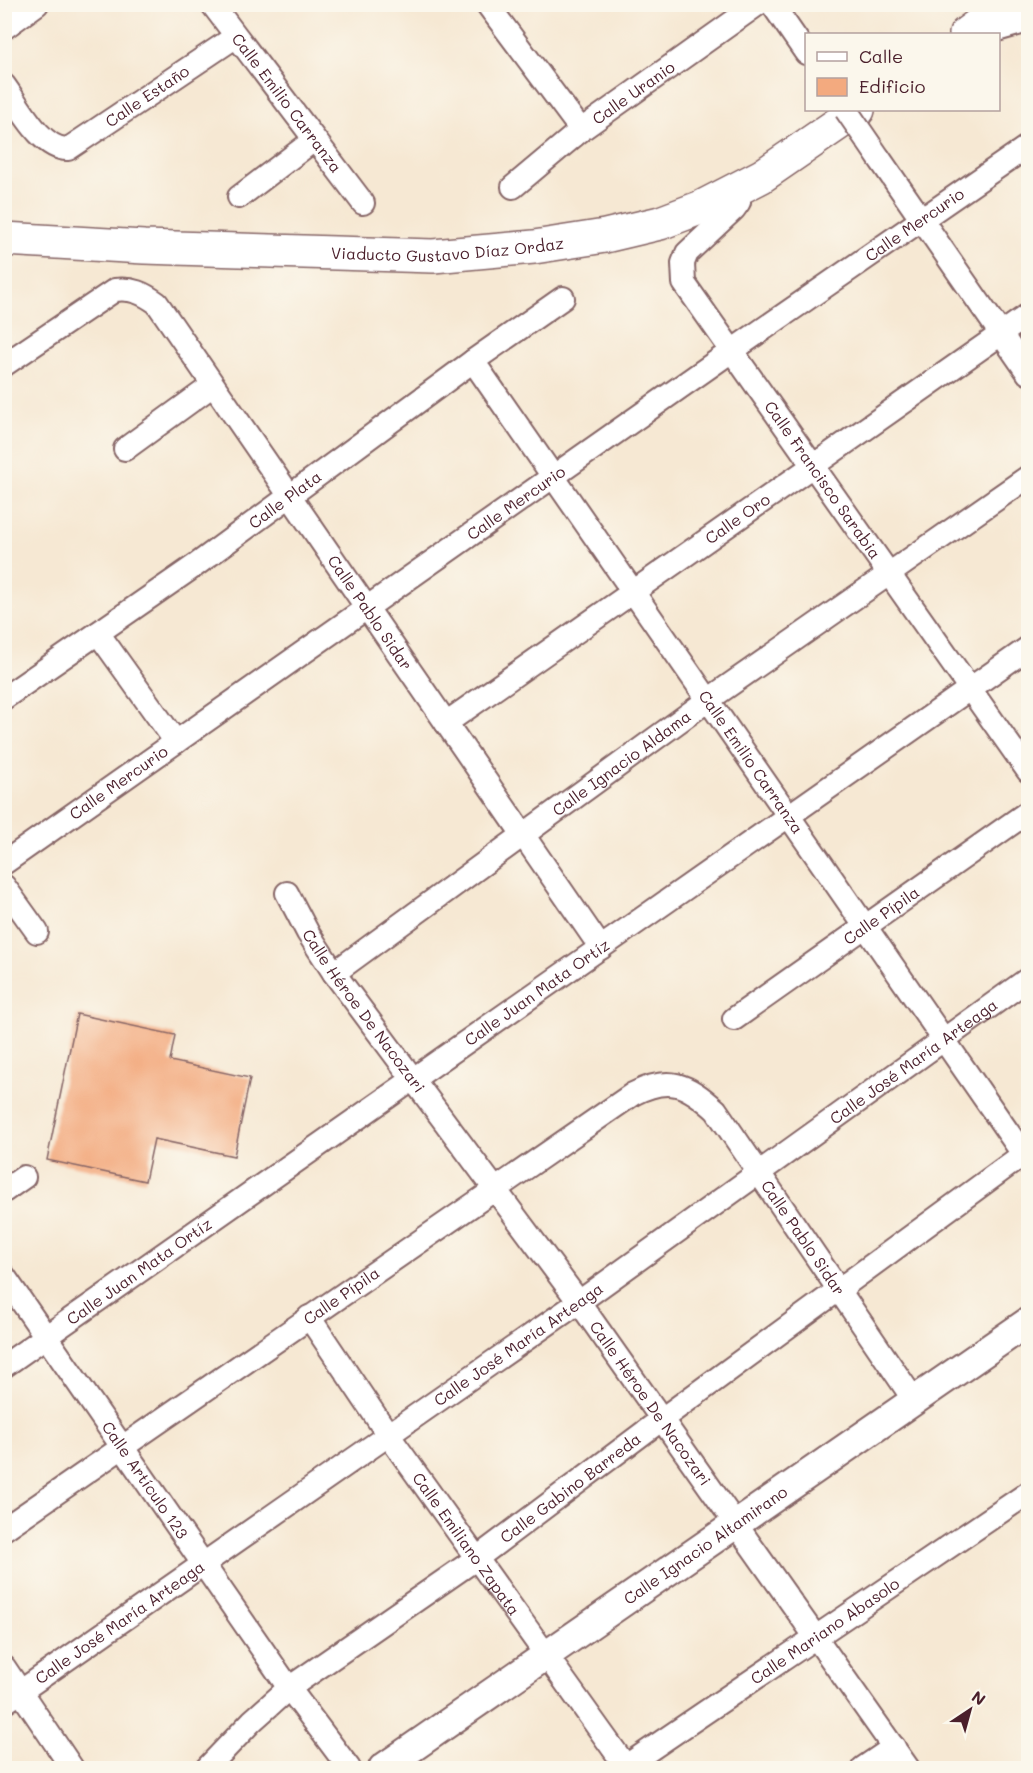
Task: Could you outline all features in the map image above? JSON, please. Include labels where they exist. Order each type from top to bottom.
[{"type":"main road","points":[[965,33],[1006,4]]},
{"type":"main road","name":"Viaducto Gustavo Díaz Ordaz","points":[[4,239],[144,247],[433,256],[605,236],[660,223],[702,207],[762,176],[857,111]]},
{"type":"street","points":[[4,28],[37,4]]},
{"type":"street","name":"Calle Emilio Carranza","points":[[212,4],[363,203]]},
{"type":"street","points":[[488,4],[581,130]]},
{"type":"street","name":"Calle Uranio","points":[[513,187],[581,130],[758,4]]},
{"type":"street","points":[[772,4],[805,50]]},
{"type":"street","points":[[965,33],[980,4]]},
{"type":"street","points":[[987,33],[1029,21]]},
{"type":"street","name":"Calle Estaño","points":[[4,85],[35,127],[58,149],[76,146],[161,84],[235,37]]},
{"type":"street","points":[[847,111],[1029,373]]},
{"type":"street","points":[[239,196],[314,140]]},
{"type":"street","name":"Calle Mercurio","points":[[4,863],[733,350],[1029,146]]},
{"type":"street","name":"Calle Francisco Sarabia","points":[[736,190],[739,202],[734,209],[687,253],[682,263],[684,283],[1029,771]]},
{"type":"street","name":"Calle Pablo Sidar","points":[[4,365],[115,290],[129,289],[146,294],[157,303],[601,948]]},
{"type":"street","name":"Calle Plata","points":[[4,698],[290,497],[562,298]]},
{"type":"street","name":"Calle Oro","points":[[446,723],[1029,315]]},
{"type":"street","name":"Calle Emilio Carranza","points":[[473,361],[865,927],[1027,1156]]},
{"type":"street","points":[[125,449],[213,385]]},
{"type":"street","name":"Calle Ignacio Aldama","points":[[334,973],[708,700],[1029,477]]},
{"type":"street","points":[[98,633],[176,742]]},
{"type":"street","name":"Calle Juan Mata Ortíz","points":[[4,1366],[1029,648]]},
{"type":"street","name":"Calle Pípila","points":[[734,1019],[1029,812]]},
{"type":"street","points":[[4,886],[37,932]]},
{"type":"street","name":"Calle Héroe De Nacozari","points":[[287,893],[308,933],[334,973],[579,1302],[735,1524],[818,1636],[908,1768]]},
{"type":"street","name":"Calle José María Arteaga","points":[[13,1697],[579,1302],[943,1038],[1029,979]]},
{"type":"street","name":"Calle Pípila","points":[[4,1529],[494,1187],[633,1094],[651,1085],[684,1086]]},
{"type":"street","name":"Calle Pablo Sidar","points":[[684,1086],[716,1110],[914,1400]]},
{"type":"street","name":"Calle Gabino Barreda","points":[[207,1768],[269,1704],[289,1688],[477,1558],[662,1419],[1027,1156]]},
{"type":"street","points":[[4,1191],[24,1177]]},
{"type":"street","name":"Calle Artículo 123","points":[[4,1276],[206,1564],[289,1688],[349,1768]]},
{"type":"street","name":"Calle Emiliano Zapata","points":[[309,1317],[389,1436],[625,1768]]},
{"type":"street","name":"Calle Ignacio Altamirano","points":[[383,1768],[1029,1322]]},
{"type":"street","name":"Calle Mariano Abasolo","points":[[625,1768],[1029,1493]]},
{"type":"street","points":[[4,1667],[13,1697],[72,1768]]},
{"type":"street","points":[[863,1768],[894,1747]]},
{"type":"building","points":[[77,1014],[175,1035],[170,1061],[250,1078],[234,1156],[154,1139],[145,1181],[47,1160]]}]
